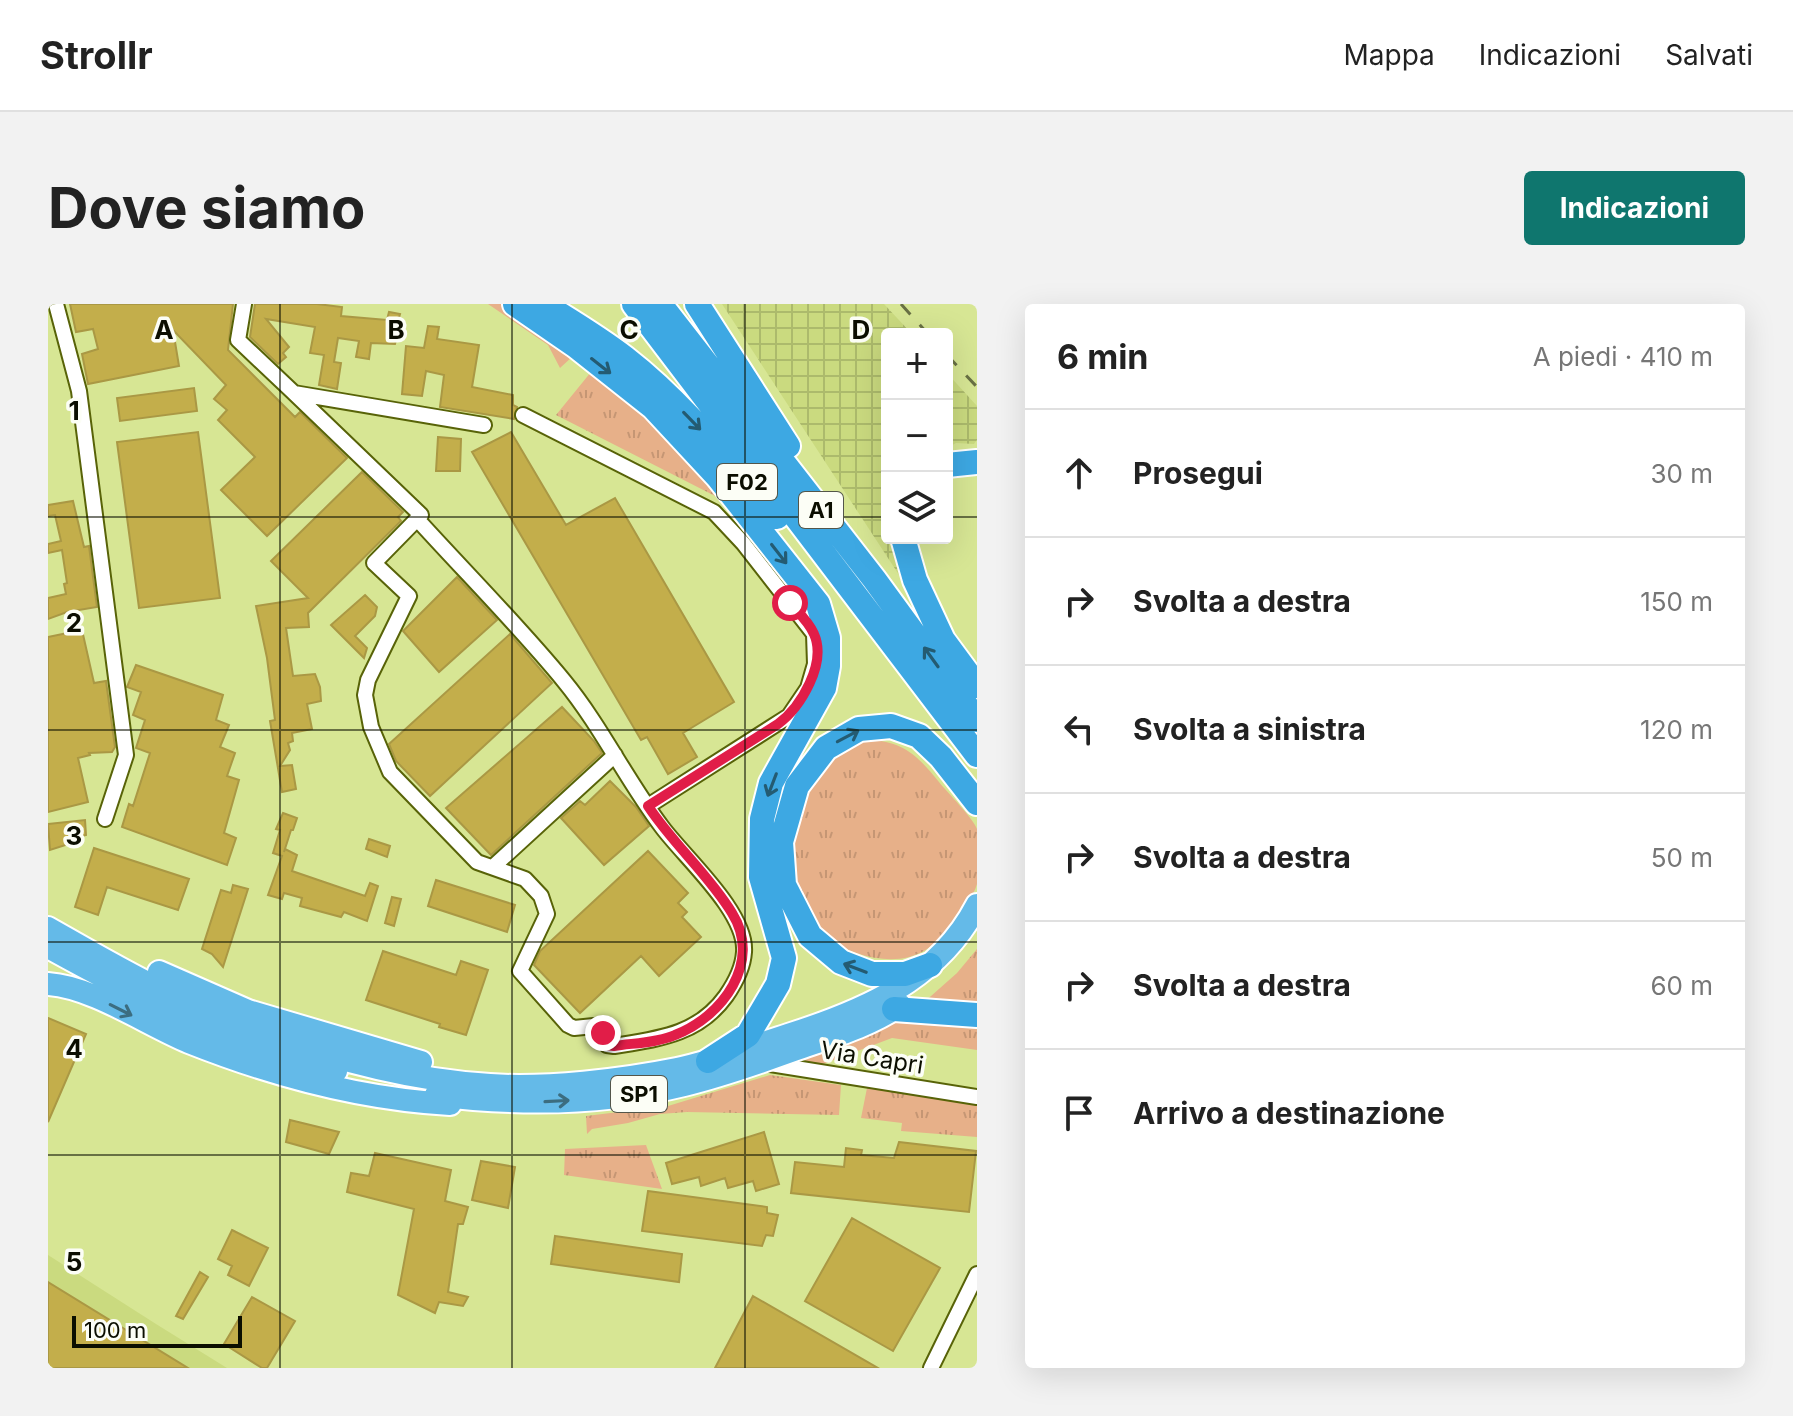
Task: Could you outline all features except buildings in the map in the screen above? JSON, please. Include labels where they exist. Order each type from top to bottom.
[{"type":"highway","points":[[515,304],[576,346],[662,417],[718,477],[818,604],[828,638],[824,688],[771,783],[762,819],[761,877],[784,958],[778,984],[748,1035],[708,1061]]},
{"type":"highway","name":"F02","points":[[543,304],[625,359],[716,445],[926,688]]},
{"type":"highway","name":"A1","points":[[634,304],[977,755]]},
{"type":"highway","name":"A1","points":[[660,304],[874,579],[977,720]]},
{"type":"highway","points":[[697,304],[874,579]]},
{"type":"highway","points":[[953,464],[977,462]]},
{"type":"highway","points":[[905,544],[915,580],[943,640],[977,686]]},
{"type":"highway","points":[[930,965],[905,974],[872,974],[841,962],[810,936],[784,885],[781,842],[797,786],[826,748],[859,729],[891,726],[919,736],[977,803]]},
{"type":"highway","name":"SP1","points":[[48,947],[237,1024],[381,1069],[436,1080],[494,1086],[585,1081],[676,1069],[824,1023],[893,993],[930,965],[963,929],[977,905]]},
{"type":"highway","points":[[52,918],[180,982],[248,1011],[286,1023],[389,1054],[445,1067],[585,1081]]},
{"type":"highway","name":"SP1","points":[[52,918],[112,972],[187,1019],[291,1058],[404,1089],[468,1099],[516,1102],[582,1100],[658,1091],[707,1079],[853,1030],[894,1009],[946,968],[977,930]]},
{"type":"highway","points":[[50,984],[84,991],[156,1027],[225,1056],[303,1080],[420,1102],[472,1105],[516,1102]]},
{"type":"highway","points":[[894,1009],[977,1015]]},
{"type":"street","points":[[56,304],[79,391],[126,755],[105,819]]},
{"type":"street","points":[[244,304],[238,340],[421,515],[417,519],[374,563],[409,596],[368,680],[365,695],[371,727],[390,772],[477,862],[525,879],[546,906],[547,914],[520,971],[568,1025],[574,1028],[594,1026],[603,1033],[607,1045],[614,1046],[671,1037],[691,1028],[709,1016],[733,986],[744,951],[743,934],[732,913],[662,827],[566,682],[417,519]]},
{"type":"street","points":[[294,393],[484,425]]},
{"type":"street","points":[[523,415],[714,512],[743,543],[814,634],[815,664],[802,700],[789,716],[648,806]]},
{"type":"street","points":[[494,866],[615,755]]},
{"type":"street","name":"Via Capri","points":[[760,1062],[977,1097]]},
{"type":"street","points":[[931,1368],[977,1274]]},
{"type":"shaded area","points":[[722,304],[884,304],[906,328],[881,328],[881,544],[894,544],[903,581]]},
{"type":"shaded area","points":[[953,380],[977,406],[977,440],[974,444],[953,445]]},
{"type":"shaded area","points":[[48,1255],[156,1324],[227,1368],[48,1368]]},
{"type":"green space","points":[[488,304],[505,304],[646,409],[723,500],[556,415],[591,372],[572,357],[560,368],[548,345]]},
{"type":"green space","points":[[869,740],[891,743],[917,758],[966,812],[977,829],[977,884],[971,898],[935,943],[924,951],[900,959],[856,953],[826,935],[813,920],[804,902],[794,862],[796,821],[810,783],[832,757]]},
{"type":"green space","points":[[977,949],[977,1011],[922,1004],[957,973]]},
{"type":"green space","points":[[901,1019],[977,1023],[977,1050],[892,1038],[815,1067],[805,1060],[810,1053],[845,1044]]},
{"type":"green space","points":[[770,1075],[841,1085],[839,1115],[660,1114],[592,1129],[587,1134],[586,1116],[668,1106]]},
{"type":"green space","points":[[867,1088],[977,1103],[977,1137],[901,1131],[902,1123],[861,1118]]},
{"type":"green space","points":[[646,1145],[662,1189],[564,1175],[565,1149]]},
{"type":"railway","points":[[901,304],[923,328]]},
{"type":"railway","points":[[953,361],[977,387]]},
{"type":"route","points":[[603,1033],[607,1045],[614,1046],[671,1037],[709,1016],[733,986],[744,951],[743,934],[732,913],[648,806],[778,724],[802,700],[815,664],[816,644],[814,634],[790,603]]}]
